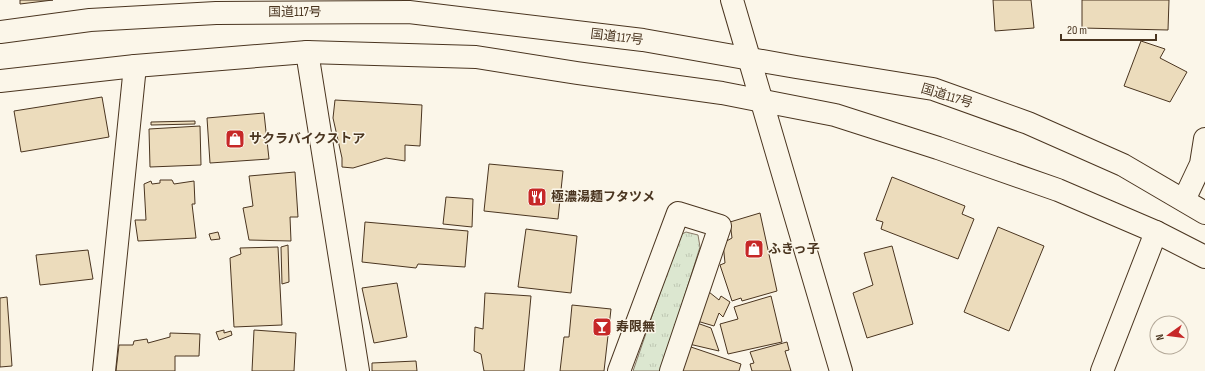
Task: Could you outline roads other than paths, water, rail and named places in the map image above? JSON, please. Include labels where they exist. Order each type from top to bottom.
[{"type":"main road","points":[[732,0],[841,371]]},
{"type":"main road","name":"国道117号","points":[[0,32],[90,20],[216,13],[409,12],[643,40],[933,89],[1028,124],[1123,165],[1205,213]]},
{"type":"main road","points":[[307,52],[358,371]]},
{"type":"main road","points":[[0,81],[134,66],[307,52],[476,57],[761,100],[835,115],[938,148],[1058,190],[1156,232],[1205,257]]},
{"type":"main road","points":[[104,371],[134,66]]},
{"type":"main road","points":[[1184,200],[1201,164],[1205,139]]},
{"type":"main road","points":[[619,371],[678,213],[720,226],[671,371]]},
{"type":"main road","points":[[1102,371],[1156,232]]},
{"type":"place","name":"サクラバイクストア","points":[[235,139]]},
{"type":"place","name":"極濃湯麺フタツメ","points":[[537,197]]},
{"type":"place","name":"ふきっ子","points":[[754,249]]},
{"type":"place","name":"寿限無","points":[[602,327]]}]
